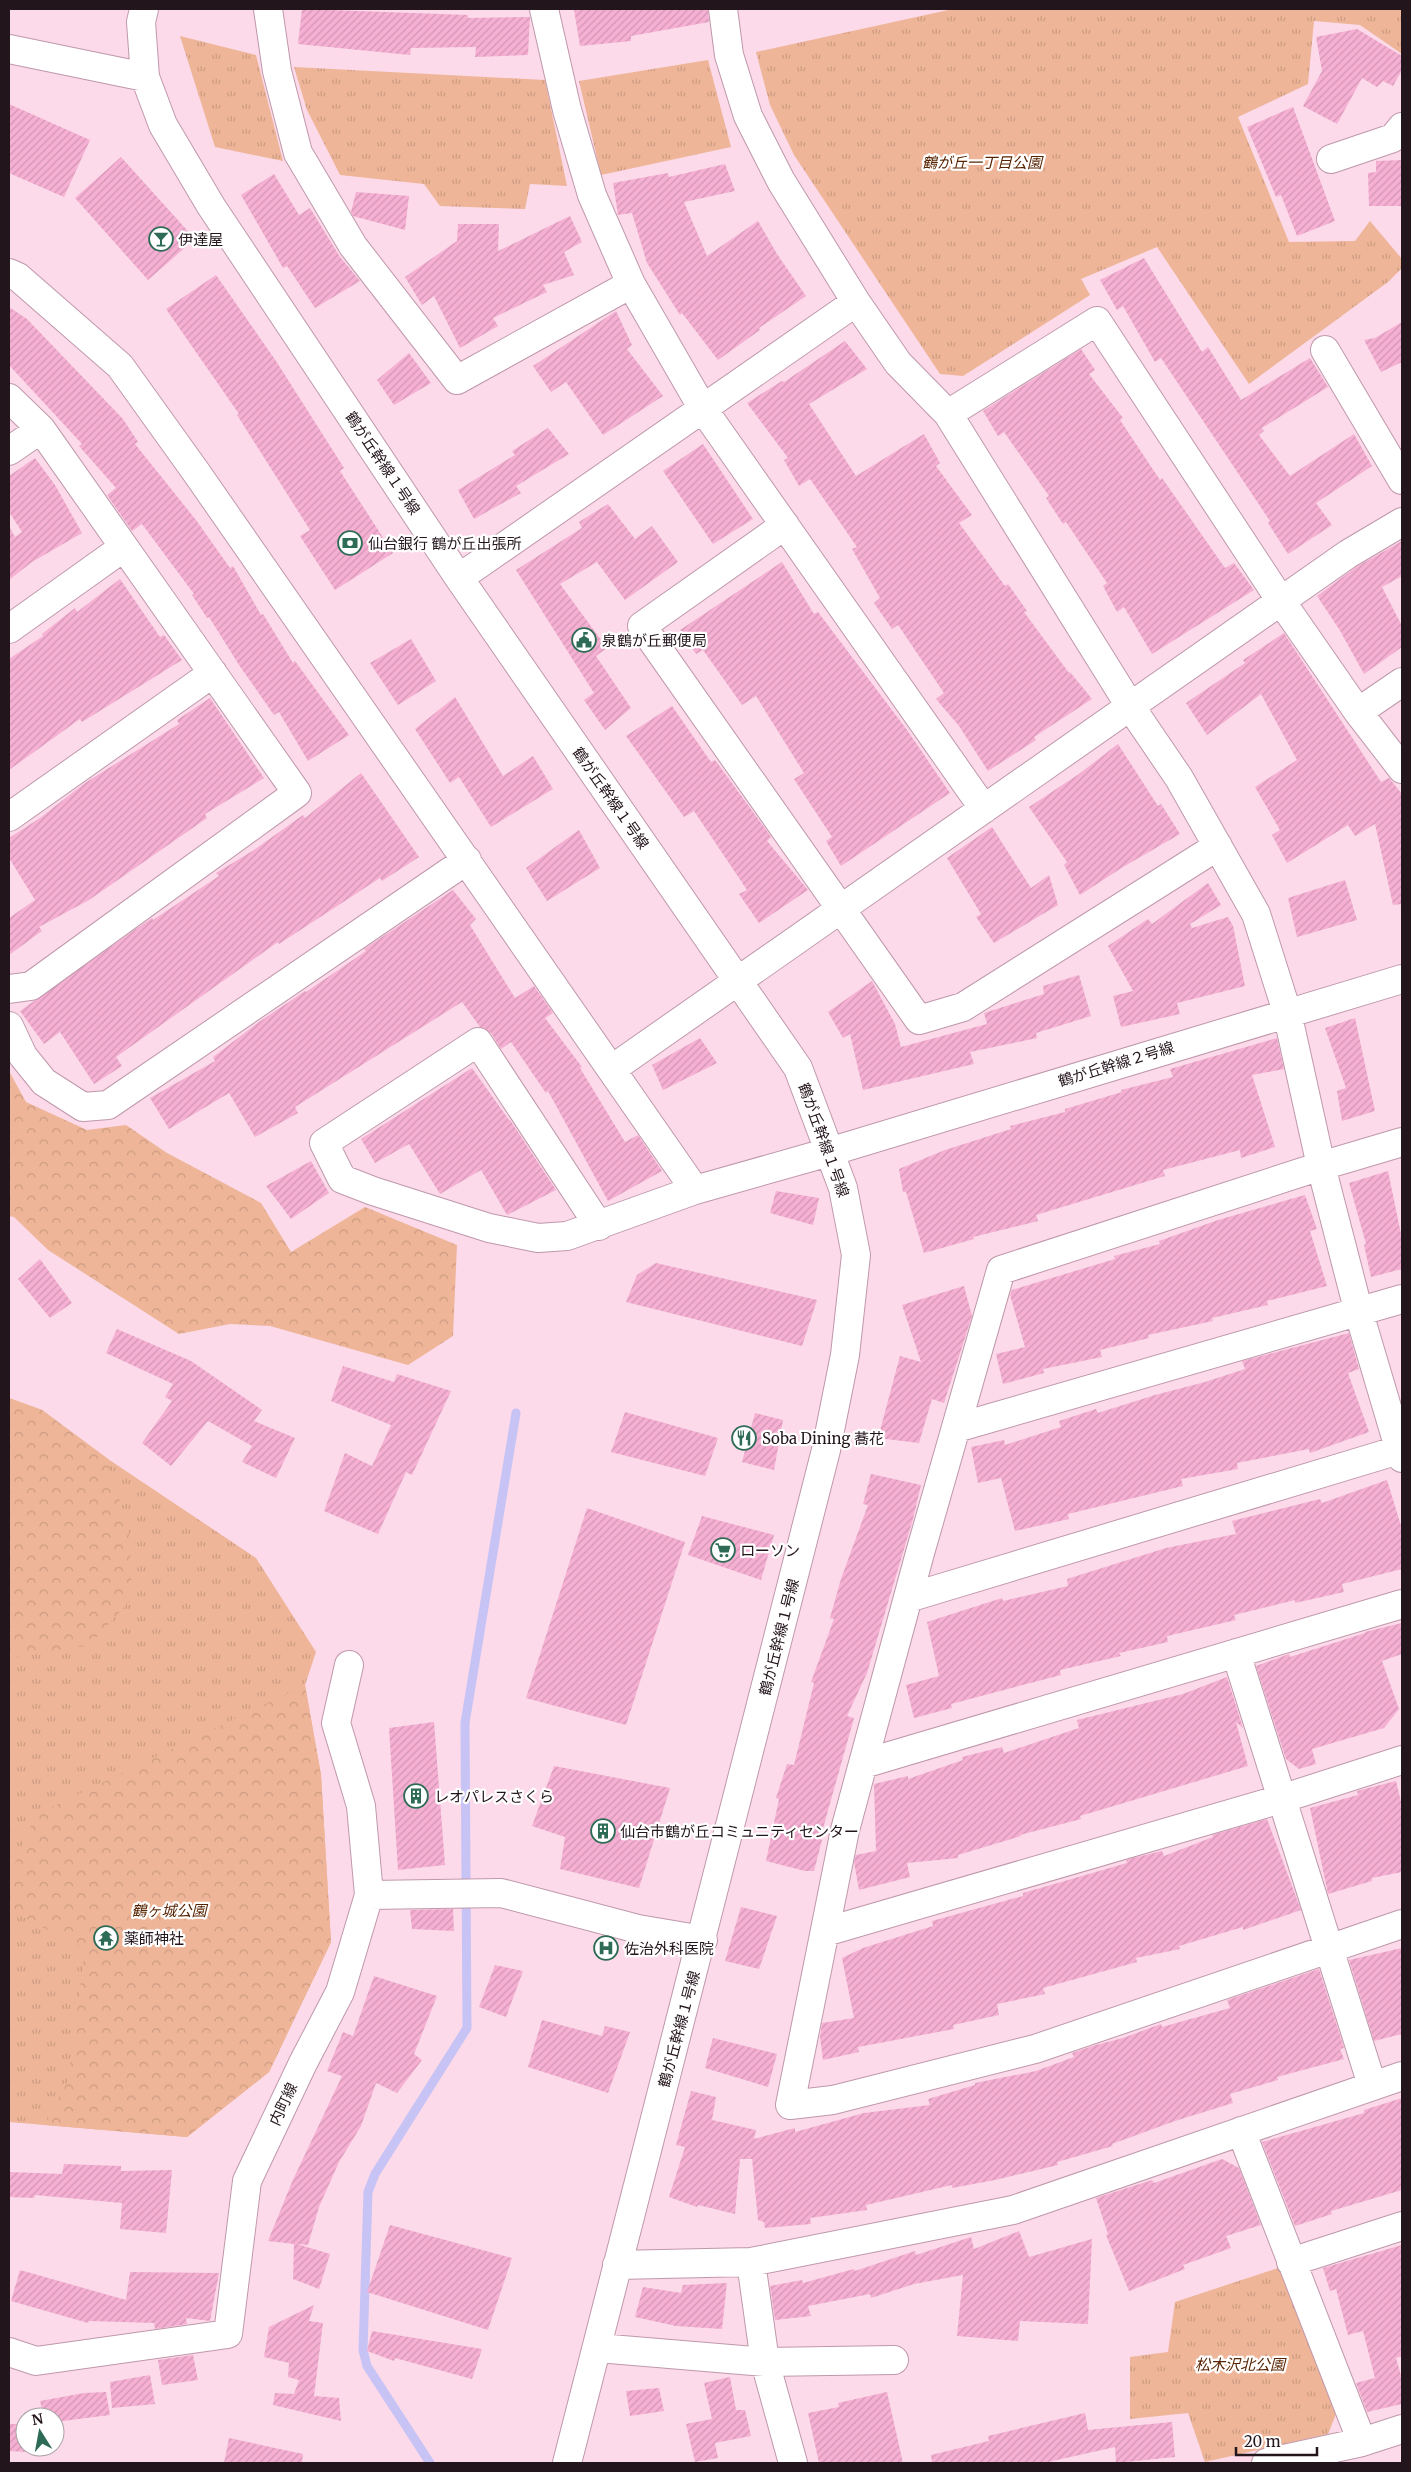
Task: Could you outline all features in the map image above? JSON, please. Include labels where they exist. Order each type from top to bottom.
[{"type":"street","name":"鶴が丘幹線１号線","points":[[144,9],[141,22],[145,77],[163,125],[211,206],[459,578],[798,1068],[843,1188],[856,1255],[845,1355],[826,1450],[702,1940],[617,2265],[598,2348],[567,2463]]},
{"type":"street","points":[[268,9],[277,71],[298,153],[353,246],[457,380],[631,284]]},
{"type":"street","points":[[544,9],[567,110],[592,195],[631,284],[703,409],[984,809]]},
{"type":"street","points":[[723,9],[729,56],[748,116],[780,181],[856,302],[898,363],[948,414],[1130,706],[1179,778],[1256,914],[1286,1012],[1321,1166],[1359,1313],[1401,1452],[908,1598]]},
{"type":"street","points":[[9,49],[145,77]]},
{"type":"street","points":[[1331,159],[1393,138],[1402,127]]},
{"type":"street","points":[[9,273],[18,278],[120,366],[467,860],[695,1190]]},
{"type":"street","points":[[459,578],[856,302]]},
{"type":"street","points":[[948,414],[1097,321],[1280,601],[1358,712],[1402,769]]},
{"type":"street","points":[[1325,350],[1402,480]]},
{"type":"street","points":[[9,398],[40,429],[297,794],[31,986],[9,988]]},
{"type":"street","points":[[9,451],[40,429]]},
{"type":"street","points":[[612,1069],[739,982],[1280,601],[1348,554],[1402,522]]},
{"type":"street","points":[[785,525],[642,626],[919,1020],[963,1007],[1218,846]]},
{"type":"street","points":[[9,628],[124,547]]},
{"type":"street","points":[[9,817],[213,673]]},
{"type":"street","points":[[1358,712],[1402,682]]},
{"type":"street","points":[[9,1026],[23,1056],[44,1082],[83,1107],[108,1104],[467,860]]},
{"type":"street","name":"鶴が丘幹線２号線","points":[[599,1226],[478,1042],[324,1143],[342,1178],[373,1192],[490,1228],[538,1238],[567,1236],[599,1226],[695,1190],[829,1152],[1286,1012],[1402,979]]},
{"type":"street","points":[[1402,1142],[1321,1166],[1001,1270],[908,1598],[845,1830],[790,2105],[833,2100],[1035,2049],[1402,1924]]},
{"type":"street","points":[[956,1428],[1359,1313],[1402,1299]]},
{"type":"street","points":[[863,1764],[1402,1604]]},
{"type":"street","points":[[1236,1653],[1372,2085]]},
{"type":"street","name":"内町線","points":[[9,2352],[36,2361],[228,2334],[247,2180],[303,2062],[340,1992],[369,1895],[361,1806],[336,1723],[348,1665]]},
{"type":"street","points":[[825,1932],[1281,1799],[1402,1760]]},
{"type":"street","points":[[369,1895],[500,1893],[638,1929],[702,1940]]},
{"type":"street","points":[[617,2265],[752,2262],[1013,2210],[1402,2076]]},
{"type":"street","points":[[1241,2130],[1362,2442]]},
{"type":"street","points":[[1291,2262],[1402,2226]]},
{"type":"street","points":[[752,2262],[765,2362],[793,2463]]},
{"type":"street","points":[[598,2348],[765,2362],[894,2360]]},
{"type":"street","points":[[1266,2463],[1362,2442],[1402,2429]]},
{"type":"green space","name":"鶴が丘一丁目公園","points":[[953,9],[1402,9],[1402,54],[1360,25],[1314,21],[1308,84],[1238,117],[1289,242],[1355,241],[1370,221],[1402,259],[1402,268],[1388,282],[1249,384],[1157,247],[1081,279],[1090,295],[963,376],[940,374],[794,155],[770,105],[756,52]]},
{"type":"green space","points":[[180,36],[256,55],[283,161],[215,147]]},
{"type":"green space","points":[[708,60],[731,147],[601,175],[579,81]]},
{"type":"green space","points":[[294,67],[545,80],[567,186],[530,184],[525,209],[440,206],[424,184],[340,175],[307,110]]},
{"type":"green space","points":[[9,1071],[26,1102],[87,1130],[126,1125],[167,1153],[261,1203],[291,1252],[365,1207],[457,1245],[453,1336],[408,1365],[270,1326],[230,1324],[179,1334],[48,1250],[14,1217],[9,1216]]},
{"type":"green space","name":"鶴ヶ城公園","points":[[9,1398],[42,1410],[108,1459],[256,1558],[316,1652],[305,1685],[321,1775],[331,1942],[269,2072],[187,2137],[9,2122]]},
{"type":"green space","points":[[9,1398],[42,1410],[108,1459],[129,1534],[132,1598],[90,1645],[9,1659]]},
{"type":"green space","points":[[305,1685],[321,1775],[331,1942],[269,2072],[187,2137],[45,2125],[68,2080],[85,1949],[9,1910],[9,1879],[35,1815]]},
{"type":"green space","name":"松木沢北公園","points":[[1281,2267],[1336,2414],[1328,2434],[1205,2462],[1188,2413],[1130,2419],[1130,2357],[1168,2352],[1175,2302]]},
{"type":"building","points":[[302,9],[468,15],[468,18],[530,17],[528,55],[475,57],[476,47],[411,48],[410,55],[298,44]]},
{"type":"building","points":[[708,9],[709,22],[631,36],[631,41],[580,46],[574,10]]},
{"type":"building","points":[[1357,29],[1402,56],[1402,70],[1393,86],[1383,81],[1377,87],[1362,78],[1337,124],[1303,106],[1322,71],[1316,37]]},
{"type":"building","points":[[9,104],[90,140],[64,197],[9,173]]},
{"type":"building","points":[[1293,107],[1335,221],[1297,236],[1281,195],[1276,197],[1247,127]]},
{"type":"building","points":[[121,157],[195,239],[148,280],[75,198]]},
{"type":"building","points":[[1402,160],[1402,206],[1369,206],[1368,173],[1376,172],[1376,161]]},
{"type":"building","points":[[725,164],[735,191],[684,202],[707,256],[758,221],[777,254],[806,296],[759,328],[760,330],[718,360],[682,313],[680,315],[647,263],[632,213],[618,215],[613,183],[668,173],[669,177]]},
{"type":"building","points":[[274,174],[299,215],[310,208],[340,257],[360,281],[315,308],[287,266],[283,268],[241,195]]},
{"type":"building","points":[[356,192],[409,196],[405,230],[353,216],[351,212]]},
{"type":"building","points":[[570,216],[582,242],[564,252],[574,275],[543,285],[547,292],[493,318],[498,326],[460,348],[434,296],[422,305],[405,277],[457,241],[458,224],[499,224],[498,251]]},
{"type":"building","points":[[1144,258],[1202,352],[1208,347],[1241,400],[1310,358],[1328,387],[1262,428],[1264,431],[1259,435],[1290,476],[1354,434],[1372,466],[1316,503],[1332,525],[1288,554],[1268,523],[1270,521],[1161,358],[1155,362],[1123,306],[1117,310],[1100,280]]},
{"type":"building","points":[[216,275],[276,361],[344,468],[340,471],[393,553],[335,590],[300,536],[310,530],[237,415],[239,414],[166,309]]},
{"type":"building","points":[[9,307],[27,319],[123,419],[138,442],[135,444],[196,520],[230,568],[233,566],[261,615],[263,614],[293,663],[295,661],[349,735],[308,761],[279,712],[274,715],[239,665],[209,617],[207,618],[192,595],[194,594],[142,524],[132,531],[107,495],[116,488],[79,446],[82,444],[9,365]]},
{"type":"building","points":[[616,311],[632,345],[627,349],[663,396],[603,435],[566,382],[551,392],[533,366]]},
{"type":"building","points":[[1402,322],[1402,362],[1381,372],[1364,340],[1375,338]]},
{"type":"building","points":[[845,341],[867,369],[809,404],[856,476],[924,434],[940,463],[936,466],[972,515],[959,523],[1005,586],[1008,584],[1027,611],[1024,612],[1069,673],[1092,699],[1034,737],[1036,740],[988,771],[959,726],[936,699],[944,693],[898,625],[892,629],[874,603],[880,598],[852,549],[857,547],[810,479],[799,486],[784,460],[788,458],[747,403],[782,381],[784,382]]},
{"type":"building","points":[[1081,349],[1095,370],[1089,374],[1123,418],[1120,420],[1160,480],[1162,478],[1225,568],[1234,563],[1254,590],[1152,654],[1124,607],[1117,612],[1103,586],[1107,583],[1066,522],[1063,524],[1046,498],[1049,496],[1004,432],[998,436],[983,411]]},
{"type":"building","points":[[409,353],[431,383],[394,405],[377,380]]},
{"type":"building","points":[[548,428],[569,454],[516,486],[521,493],[474,519],[458,490],[515,455],[512,451]]},
{"type":"building","points":[[703,444],[753,519],[713,544],[663,471]]},
{"type":"building","points":[[35,458],[55,485],[82,533],[32,562],[9,580],[9,526],[15,537],[22,532],[9,512],[9,476]]},
{"type":"building","points":[[608,504],[635,539],[652,526],[678,562],[625,600],[597,562],[560,584],[607,648],[596,656],[631,708],[605,730],[584,700],[594,693],[516,570],[582,528],[579,522]]},
{"type":"building","points":[[1402,541],[1402,576],[1382,587],[1402,626],[1402,647],[1364,674],[1339,629],[1317,596],[1356,567]]},
{"type":"building","points":[[782,562],[814,614],[818,612],[907,730],[950,793],[841,866],[826,841],[832,837],[794,779],[804,773],[756,696],[742,705],[703,650],[696,654],[680,630]]},
{"type":"building","points":[[120,579],[160,637],[164,635],[182,660],[82,722],[80,719],[9,770],[9,659],[43,636],[42,634],[75,608],[77,612]]},
{"type":"building","points":[[1284,633],[1381,782],[1389,778],[1402,794],[1402,904],[1393,905],[1375,824],[1355,836],[1348,825],[1287,863],[1272,835],[1280,830],[1255,787],[1297,760],[1261,694],[1207,735],[1186,703],[1245,663],[1243,660]]},
{"type":"building","points":[[411,639],[436,681],[398,705],[370,663]]},
{"type":"building","points":[[455,697],[503,776],[533,756],[553,789],[491,827],[459,777],[450,783],[415,729]]},
{"type":"building","points":[[210,698],[264,778],[205,814],[207,818],[89,900],[39,927],[42,931],[9,955],[9,918],[35,900],[9,858],[9,838],[40,818],[85,783],[179,724],[177,720]]},
{"type":"building","points":[[672,706],[711,762],[715,760],[767,831],[771,837],[767,841],[808,890],[759,923],[739,894],[747,890],[694,811],[684,817],[626,736]]},
{"type":"building","points":[[1118,744],[1158,806],[1161,804],[1180,834],[1123,867],[1080,895],[1064,865],[1067,862],[1029,807],[1079,774]]},
{"type":"building","points":[[361,773],[419,857],[382,881],[380,878],[279,944],[278,942],[116,1057],[122,1066],[94,1084],[60,1032],[44,1044],[20,1011],[143,924],[152,918],[153,920],[219,876],[216,873],[254,850],[303,815],[305,818]]},
{"type":"building","points":[[992,827],[1031,888],[1049,875],[1058,905],[994,943],[976,917],[981,914],[947,858]]},
{"type":"building","points":[[579,830],[600,868],[547,901],[526,868]]},
{"type":"building","points":[[1345,880],[1357,920],[1297,937],[1288,898]]},
{"type":"building","points":[[1208,883],[1221,905],[1190,924],[1192,928],[1228,917],[1233,926],[1245,986],[1177,1003],[1180,1014],[1121,1027],[1113,996],[1133,991],[1108,946],[1148,919],[1152,924]]},
{"type":"building","points":[[453,890],[476,919],[470,925],[515,998],[534,986],[553,1013],[545,1018],[582,1067],[580,1068],[625,1142],[638,1135],[662,1171],[608,1201],[548,1091],[546,1093],[511,1042],[501,1049],[491,1033],[480,1027],[462,1002],[295,1107],[298,1113],[255,1137],[229,1093],[169,1129],[150,1098],[215,1061],[213,1057],[259,1022],[306,992],[366,951],[364,949]]},
{"type":"building","points":[[1079,975],[1091,1016],[1036,1033],[1037,1038],[970,1052],[974,1064],[863,1090],[850,1034],[843,1038],[828,1012],[872,981],[895,1024],[901,1047],[987,1024],[984,1013],[1044,994],[1043,986]]},
{"type":"building","points":[[1355,1018],[1375,1111],[1342,1121],[1337,1091],[1346,1088],[1325,1028]]},
{"type":"building","points":[[700,1038],[717,1063],[663,1090],[652,1065]]},
{"type":"building","points":[[1277,1038],[1284,1069],[1252,1075],[1275,1147],[1241,1158],[1240,1150],[1163,1170],[1165,1176],[1036,1215],[1038,1221],[973,1237],[974,1239],[924,1253],[906,1192],[903,1192],[899,1169],[945,1150],[1011,1129],[1010,1126],[1065,1112],[1065,1109],[1122,1092],[1121,1090],[1173,1077],[1170,1069]]},
{"type":"building","points":[[472,1068],[510,1120],[556,1190],[507,1215],[481,1170],[440,1194],[409,1144],[375,1163],[361,1139]]},
{"type":"building","points":[[311,1161],[329,1193],[291,1219],[266,1186]]},
{"type":"building","points":[[1388,1171],[1402,1239],[1402,1269],[1371,1277],[1364,1245],[1366,1244],[1349,1183]]},
{"type":"building","points":[[776,1191],[819,1198],[813,1225],[770,1213]]},
{"type":"building","points":[[1305,1195],[1317,1229],[1310,1231],[1327,1286],[1267,1301],[1268,1305],[1212,1318],[1213,1321],[1148,1335],[1149,1338],[1100,1350],[1102,1357],[1043,1369],[1044,1373],[1003,1384],[996,1354],[1025,1347],[1010,1295],[1012,1290],[1115,1259],[1114,1256],[1160,1244],[1159,1241],[1218,1220]]},
{"type":"building","points":[[40,1259],[72,1303],[50,1318],[18,1279]]},
{"type":"building","points":[[656,1263],[817,1300],[802,1346],[626,1302],[637,1275]]},
{"type":"building","points":[[964,1286],[972,1316],[944,1403],[932,1399],[919,1443],[878,1438],[900,1356],[921,1362],[902,1305]]},
{"type":"building","points":[[117,1329],[191,1361],[262,1410],[254,1421],[295,1438],[276,1478],[242,1462],[252,1446],[208,1421],[171,1466],[142,1443],[172,1401],[165,1397],[173,1384],[106,1353]]},
{"type":"building","points":[[1349,1333],[1359,1369],[1348,1373],[1369,1432],[1310,1453],[1309,1449],[1237,1463],[1238,1469],[1181,1479],[1183,1486],[1068,1514],[1069,1519],[1015,1531],[1001,1478],[978,1483],[971,1447],[1004,1440],[1005,1445],[1061,1427],[1059,1421],[1096,1409],[1098,1413],[1245,1369],[1242,1361]]},
{"type":"building","points":[[343,1366],[394,1382],[397,1374],[451,1391],[412,1475],[406,1472],[378,1534],[324,1511],[345,1453],[372,1466],[391,1425],[331,1401]]},
{"type":"building","points":[[625,1412],[718,1438],[705,1476],[611,1452]]},
{"type":"building","points":[[755,1413],[783,1420],[774,1470],[742,1462]]},
{"type":"building","points":[[871,1474],[921,1485],[913,1519],[867,1673],[847,1716],[854,1718],[820,1839],[822,1840],[814,1871],[805,1871],[766,1861],[779,1799],[776,1798],[787,1764],[794,1765],[814,1683],[811,1682],[834,1619],[830,1618],[841,1579],[868,1505],[863,1504]]},
{"type":"building","points":[[1387,1480],[1402,1529],[1402,1569],[1342,1584],[1344,1592],[1295,1603],[1295,1600],[1234,1615],[1236,1620],[1167,1636],[1168,1642],[1119,1653],[1121,1656],[1060,1670],[1061,1675],[951,1704],[952,1708],[914,1718],[906,1685],[939,1676],[927,1622],[1002,1598],[1003,1601],[1068,1586],[1067,1579],[1166,1548],[1236,1534],[1232,1521],[1320,1499],[1322,1503]]},
{"type":"building","points":[[587,1508],[685,1542],[626,1725],[526,1698]]},
{"type":"building","points":[[702,1516],[774,1535],[761,1580],[688,1555]]},
{"type":"building","points":[[1402,1623],[1402,1654],[1382,1661],[1399,1709],[1384,1728],[1312,1749],[1316,1764],[1299,1769],[1286,1759],[1256,1666],[1289,1654],[1290,1657],[1365,1632]]},
{"type":"building","points":[[1227,1677],[1243,1728],[1236,1722],[1248,1766],[1080,1816],[1081,1819],[1020,1835],[958,1855],[958,1858],[907,1863],[910,1877],[859,1890],[854,1862],[856,1855],[876,1851],[874,1784],[908,1776],[908,1779],[963,1760],[962,1757],[1002,1747],[1004,1753],[1079,1728],[1077,1720],[1183,1694]]},
{"type":"building","name":"レオパレスさくら","points":[[434,1722],[445,1865],[398,1870],[389,1728]]},
{"type":"building","name":"仙台市鶴が丘コミュニティセンター","points":[[554,1766],[670,1788],[639,1888],[560,1869],[565,1837],[532,1826]]},
{"type":"building","points":[[1396,1781],[1402,1806],[1402,1872],[1372,1878],[1372,1881],[1328,1894],[1310,1808],[1358,1795],[1357,1791]]},
{"type":"building","points":[[1267,1819],[1301,1910],[1243,1930],[1243,1927],[1179,1946],[1180,1949],[1136,1958],[1137,1962],[1043,1988],[1045,1994],[997,2004],[999,2015],[953,2025],[954,2029],[858,2047],[859,2052],[823,2060],[820,2037],[822,2023],[854,2018],[842,1958],[863,1948],[933,1926],[932,1921],[1023,1896],[1023,1893],[1127,1863],[1126,1860],[1133,1858],[1162,1851],[1164,1856],[1213,1837],[1212,1835]]},
{"type":"building","points":[[741,1907],[777,1916],[759,1969],[725,1961]]},
{"type":"building","points":[[453,1909],[454,1931],[412,1929],[410,1910]]},
{"type":"building","points":[[1402,1948],[1402,2034],[1374,2041],[1349,1960]]},
{"type":"building","points":[[495,1965],[523,1971],[506,2017],[479,2007]]},
{"type":"building","points":[[1319,1969],[1344,2048],[1340,2049],[1344,2059],[1277,2077],[1278,2080],[1230,2094],[1233,2103],[1175,2121],[1112,2144],[1113,2146],[1057,2162],[1058,2165],[995,2180],[952,2188],[952,2185],[866,2205],[867,2210],[810,2218],[811,2224],[765,2228],[764,2222],[758,2220],[752,2159],[740,2159],[735,2214],[698,2205],[697,2207],[669,2197],[685,2147],[676,2145],[691,2091],[716,2097],[712,2120],[756,2130],[754,2139],[795,2128],[795,2132],[864,2113],[930,2105],[928,2099],[975,2085],[975,2083],[1036,2071],[1074,2057],[1072,2053],[1096,2045],[1123,2038],[1161,2024],[1162,2027],[1230,2008],[1227,2000]]},
{"type":"building","points":[[374,1976],[437,1996],[414,2054],[422,2060],[397,2093],[376,2083],[361,2126],[339,2162],[319,2207],[308,2245],[297,2244],[330,2254],[319,2289],[293,2279],[294,2244],[268,2241],[292,2182],[342,2076],[327,2071],[343,2032],[353,2036]]},
{"type":"building","points":[[542,2020],[602,2036],[605,2026],[630,2032],[608,2093],[528,2067]]},
{"type":"building","points":[[713,2038],[777,2054],[768,2087],[705,2068]]},
{"type":"building","points":[[1402,2098],[1402,2190],[1331,2211],[1332,2214],[1295,2226],[1262,2142],[1364,2113],[1364,2110]]},
{"type":"building","points":[[1222,2159],[1239,2168],[1261,2225],[1226,2236],[1231,2248],[1183,2265],[1185,2269],[1129,2291],[1106,2235],[1108,2234],[1096,2198],[1152,2180],[1154,2183]]},
{"type":"building","points":[[64,2164],[121,2166],[121,2171],[172,2170],[166,2233],[120,2229],[122,2203],[35,2195],[34,2198],[9,2197],[9,2172],[62,2174]]},
{"type":"building","points":[[390,2225],[512,2258],[488,2330],[367,2292]]},
{"type":"building","points":[[1019,2231],[1029,2257],[1092,2239],[1088,2324],[1020,2321],[1018,2341],[957,2336],[963,2275],[914,2284],[871,2298],[870,2294],[808,2306],[811,2316],[775,2320],[770,2286],[802,2280],[803,2283],[854,2269],[855,2271],[915,2251],[916,2255],[971,2237],[974,2249]]},
{"type":"building","points":[[1402,2245],[1402,2356],[1396,2358],[1402,2379],[1402,2404],[1367,2412],[1356,2383],[1375,2378],[1363,2331],[1348,2335],[1336,2289],[1330,2291],[1323,2268]]},
{"type":"building","points":[[20,2270],[126,2300],[130,2272],[219,2273],[210,2321],[186,2318],[187,2324],[155,2329],[154,2323],[89,2321],[88,2323],[11,2301]]},
{"type":"building","points":[[727,2283],[722,2329],[676,2326],[635,2317],[643,2287],[681,2293],[683,2285]]},
{"type":"building","points":[[314,2305],[309,2321],[323,2323],[314,2396],[339,2398],[341,2421],[273,2405],[275,2393],[294,2394],[299,2380],[288,2377],[289,2363],[264,2357],[269,2327]]},
{"type":"building","points":[[372,2331],[482,2349],[472,2379],[395,2358],[394,2361],[367,2351]]},
{"type":"building","points":[[193,2355],[198,2380],[162,2385],[158,2360]]},
{"type":"building","points":[[150,2375],[155,2404],[112,2408],[110,2382]]},
{"type":"building","points":[[730,2377],[736,2410],[745,2410],[751,2436],[715,2443],[718,2458],[695,2462],[686,2424],[712,2419],[704,2383]]},
{"type":"building","points":[[659,2388],[664,2411],[630,2416],[626,2391]]},
{"type":"building","points":[[106,2392],[110,2415],[65,2421],[65,2407],[42,2407],[40,2401],[84,2393]]},
{"type":"building","points":[[887,2392],[903,2463],[819,2463],[808,2413],[839,2407],[838,2403]]},
{"type":"building","points":[[1085,2413],[1088,2430],[1172,2422],[1175,2457],[1116,2463],[1115,2447],[1044,2463],[932,2463],[931,2455],[989,2441],[988,2436]]},
{"type":"building","points":[[9,2424],[15,2424],[15,2451],[9,2451]]},
{"type":"building","points":[[229,2438],[303,2454],[302,2463],[224,2463]]},
{"type":"waterway","points":[[430,2463],[367,2366],[363,2350],[368,2192],[375,2174],[467,2028],[465,1723],[516,1413]]},
{"type":"place","name":"伊達屋","points":[[161,239]]},
{"type":"place","name":"仙台銀行 鶴が丘出張所","points":[[350,543]]},
{"type":"place","name":"泉鶴が丘郵便局","points":[[584,640]]},
{"type":"place","name":"Soba Dining 蕎花","points":[[744,1438]]},
{"type":"place","name":"ローソン","points":[[723,1550]]},
{"type":"place","name":"レオパレスさくら","points":[[416,1796]]},
{"type":"place","name":"仙台市鶴が丘コミュニティセンター","points":[[603,1831]]},
{"type":"place","name":"薬師神社","points":[[106,1938]]},
{"type":"place","name":"佐治外科医院","points":[[606,1948]]}]
